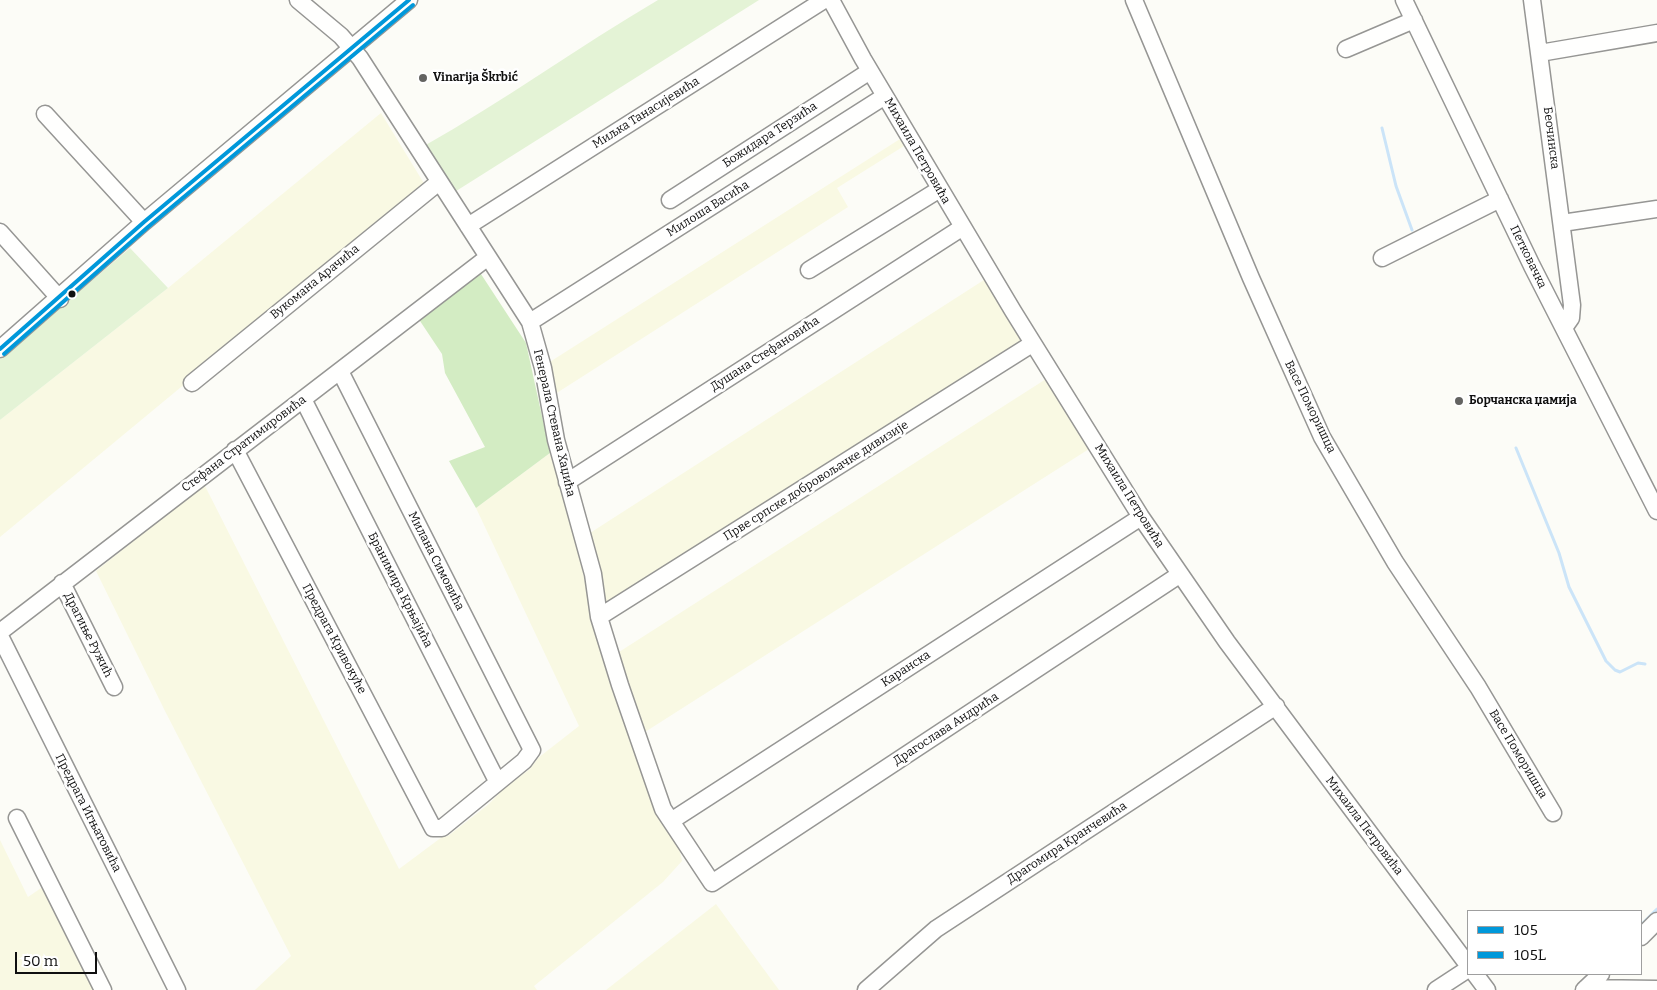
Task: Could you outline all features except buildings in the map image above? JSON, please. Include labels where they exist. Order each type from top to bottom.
[{"type":"street","name":"Генерала Стевана Хаџића","points":[[298,0],[352,47],[530,322],[543,368],[566,482],[593,574],[599,617],[658,798],[671,821],[712,882]]},
{"type":"street","points":[[0,349],[144,222],[409,0]]},
{"type":"street","name":"Миљка Танасијевића","points":[[468,226],[824,0]]},
{"type":"street","name":"Михаила Петровића","points":[[831,0],[870,71],[1032,344],[1179,575],[1467,966]]},
{"type":"street","name":"Васе Поморишца","points":[[1134,0],[1259,296],[1322,437],[1395,562],[1478,688],[1553,813]]},
{"type":"street","name":"Петковачка","points":[[1404,0],[1500,199],[1657,512]]},
{"type":"street","name":"Беочинска","points":[[1532,0],[1572,304],[1570,318],[1564,328]]},
{"type":"street","points":[[1346,49],[1414,20]]},
{"type":"street","points":[[1540,53],[1657,33]]},
{"type":"street","name":"Божидара Терзића","points":[[670,200],[870,71]]},
{"type":"street","name":"Милоша Васића","points":[[530,322],[885,96]]},
{"type":"street","points":[[45,114],[144,222]]},
{"type":"street","name":"Вукомана Арачића","points":[[192,383],[439,182]]},
{"type":"street","points":[[809,270],[940,189]]},
{"type":"street","points":[[1382,258],[1500,199]]},
{"type":"street","points":[[1562,223],[1657,209]]},
{"type":"street","name":"Душана Стефановића","points":[[566,482],[963,227]]},
{"type":"street","points":[[0,232],[60,298]]},
{"type":"street","name":"Стефана Стратимировића","points":[[0,634],[62,583],[488,256]]},
{"type":"street","name":"Прве српске добровољачке дивизије","points":[[599,617],[1032,344]]},
{"type":"street","name":"Милана Симовића","points":[[340,371],[532,750],[524,761],[497,781]]},
{"type":"street","name":"Бранимира Крњајића","points":[[303,399],[497,781]]},
{"type":"street","name":"Предрага Кривокуће","points":[[235,450],[433,828],[442,828],[483,796],[497,781]]},
{"type":"street","name":"Каранска","points":[[671,821],[1141,517]]},
{"type":"street","name":"Драгослава Андрића","points":[[712,882],[1179,575]]},
{"type":"street","name":"Драгиње Ружић","points":[[62,583],[114,687]]},
{"type":"street","name":"Предрага Игњатовића","points":[[0,634],[177,990]]},
{"type":"street","name":"Драгомира Кранчевића","points":[[866,990],[936,929],[1276,706]]},
{"type":"street","points":[[17,818],[103,990]]},
{"type":"street","points":[[1642,936],[1657,921]]},
{"type":"street","points":[[1436,990],[1467,968]]},
{"type":"street","points":[[1476,975],[1487,990]]},
{"type":"street","points":[[1585,989],[1600,975]]},
{"type":"street","points":[[1585,989],[1657,989]]},
{"type":"green space","points":[[658,0],[759,0],[453,193],[424,146],[483,111]]},
{"type":"green space","points":[[381,113],[425,185],[0,537],[0,420],[168,288]]},
{"type":"green space","points":[[900,139],[904,146],[837,188],[848,207],[552,396],[545,365]]},
{"type":"green space","points":[[130,248],[168,288],[0,420],[0,359]]},
{"type":"green space","points":[[479,271],[526,343],[550,453],[476,508],[449,461],[485,447],[445,373],[442,354],[418,318]]},
{"type":"green space","points":[[987,278],[1024,341],[606,609],[590,533]]},
{"type":"green space","points":[[1046,379],[1089,449],[645,732],[619,652]]},
{"type":"green space","points":[[550,453],[576,538],[593,622],[679,847],[682,861],[663,882],[534,986],[537,990],[255,990],[291,956],[165,711],[96,571],[204,484],[399,869],[442,837],[448,836],[489,804],[503,789],[530,769],[538,758],[579,726],[476,508]]},
{"type":"green space","points":[[0,840],[28,897],[44,886],[98,990],[0,990]]},
{"type":"green space","points":[[716,904],[779,990],[606,990]]},
{"type":"waterway","points":[[1382,128],[1396,186],[1412,230]]},
{"type":"waterway","points":[[1516,448],[1559,553],[1569,587],[1606,661],[1615,670],[1620,672],[1638,663],[1645,664]]},
{"type":"waterway","points":[[1642,924],[1657,909]]},
{"type":"transit line","name":"105","points":[[0,349],[144,222],[409,0]]},
{"type":"transit line","name":"105L","points":[[4,354],[148,227],[413,5]]},
{"type":"place","name":"Vinarija Škrbić","points":[[423,78]]},
{"type":"place","name":"Борчанска џамија","points":[[1459,401]]}]
